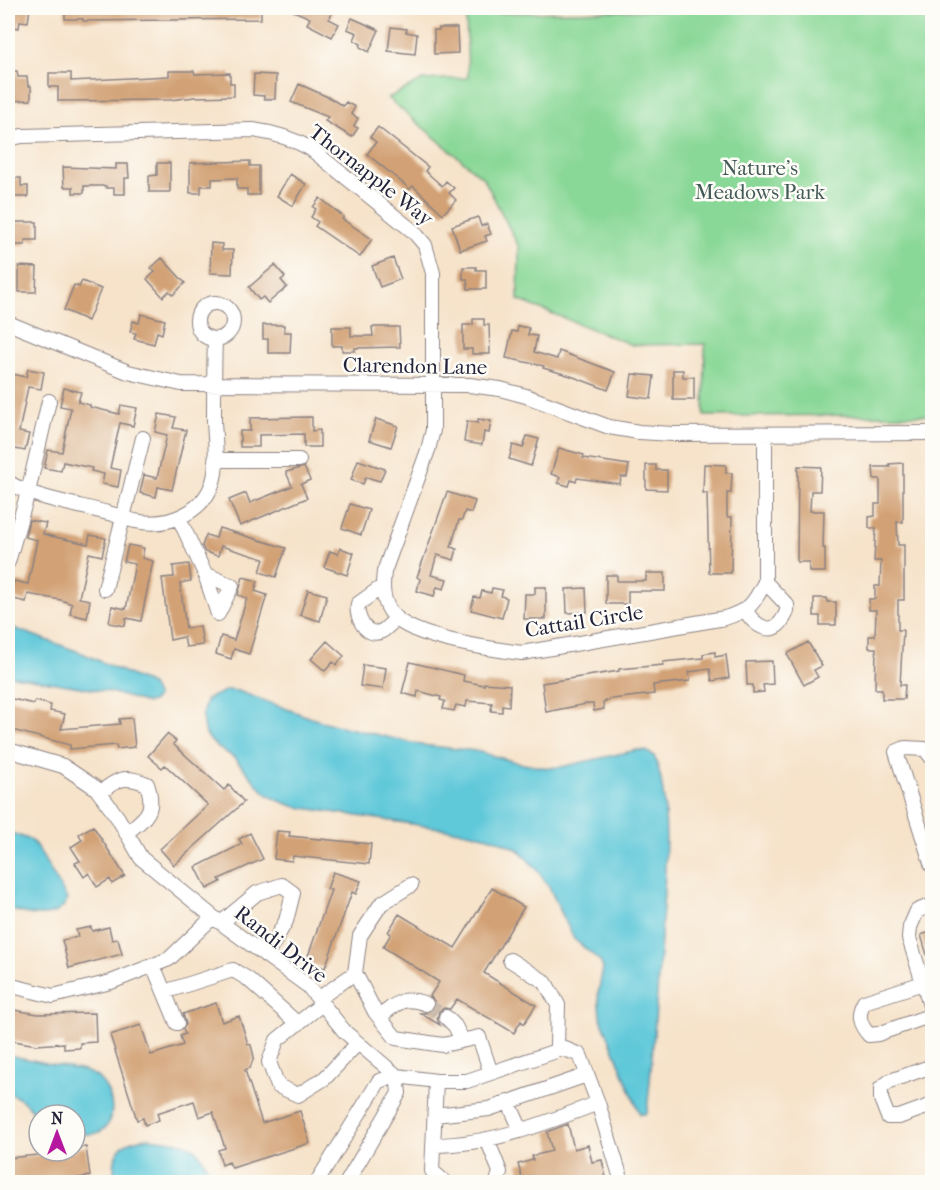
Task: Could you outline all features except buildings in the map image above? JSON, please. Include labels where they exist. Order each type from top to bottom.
[{"type":"street","name":"Thornapple Way","points":[[8,139],[22,136],[253,130],[294,140],[310,149],[414,232],[425,245],[433,273],[434,385]]},
{"type":"street","name":"Clarendon Lane","points":[[8,323],[128,372],[181,384],[469,385],[500,389],[609,427],[639,432],[933,433]]},
{"type":"street","points":[[8,482],[28,492],[136,521],[157,523],[179,518],[197,506],[212,488],[215,471],[213,385],[215,339]]},
{"type":"street","points":[[382,586],[358,604],[359,620],[368,629],[376,632],[381,632],[397,618],[385,600],[382,586],[384,572],[428,450],[433,430],[434,385]]},
{"type":"street","points":[[8,562],[28,492],[49,401]]},
{"type":"street","points":[[765,434],[765,582],[746,611],[752,621],[767,629],[776,628],[782,622],[788,609],[787,605],[765,582]]},
{"type":"street","points":[[105,589],[143,438]]},
{"type":"street","points":[[215,460],[299,460]]},
{"type":"street","points":[[179,518],[205,574]]},
{"type":"street","name":"Cattail Circle","points":[[397,618],[423,633],[522,653],[725,618],[746,611]]},
{"type":"street","points":[[932,757],[924,749],[905,748],[896,752],[933,866]]},
{"type":"street","name":"Randi Drive","points":[[8,750],[63,766],[96,788],[141,858],[217,920],[308,986],[345,1032],[397,1076]]},
{"type":"street","points":[[100,793],[112,782],[130,777],[147,784],[152,800],[145,818],[126,833]]},
{"type":"street","points":[[8,986],[52,996],[111,982],[169,959],[217,920],[257,893],[282,885],[293,893],[286,921],[266,956]]},
{"type":"street","points":[[411,885],[381,904],[360,936],[355,974],[379,1017],[396,1038],[443,1045],[479,1037],[491,1073]]},
{"type":"street","points":[[923,983],[864,1002],[859,1010],[860,1026],[869,1035],[878,1034],[933,1013],[909,938],[910,927],[917,911],[933,904]]},
{"type":"street","points":[[510,960],[545,982],[558,1005],[557,1046],[580,1055],[598,1103],[622,1182]]},
{"type":"street","points":[[153,965],[177,1023]]},
{"type":"street","points":[[164,992],[233,970],[248,979],[298,1024]]},
{"type":"street","points":[[320,1002],[355,974]]},
{"type":"street","points":[[379,1017],[400,1001],[412,999],[426,1004]]},
{"type":"street","name":"Randi Drive","points":[[320,1002],[298,1024],[277,1040],[269,1062],[278,1086],[298,1095],[325,1078],[357,1044]]},
{"type":"street","points":[[446,1017],[455,1026],[462,1040]]},
{"type":"street","points":[[316,1182],[379,1082],[397,1076],[436,1081],[467,1081],[565,1048]]},
{"type":"street","points":[[933,1066],[890,1082],[881,1088],[888,1117],[899,1117],[933,1105]]},
{"type":"street","points":[[435,1115],[489,1109],[587,1075]]},
{"type":"street","points":[[346,1182],[399,1093],[397,1076]]},
{"type":"street","points":[[436,1081],[432,1171],[445,1182]]},
{"type":"street","points":[[508,1101],[521,1130]]},
{"type":"street","points":[[434,1145],[456,1145],[487,1139],[521,1130],[598,1103]]},
{"type":"street","points":[[487,1139],[500,1172],[497,1182]]},
{"type":"green space","name":"Nature's Meadows Park","points":[[769,8],[932,8],[932,415],[704,416],[705,344],[632,345],[518,300],[519,247],[484,179],[388,98],[423,80],[468,78],[466,14]]},
{"type":"water","points":[[8,626],[82,653],[141,680],[151,685],[157,697],[147,703],[110,692],[8,675]]},
{"type":"water","points":[[227,690],[238,691],[336,725],[421,745],[476,751],[523,764],[548,768],[637,750],[646,751],[654,756],[664,796],[666,845],[655,1025],[645,1114],[640,1114],[600,1016],[598,994],[603,968],[600,961],[574,939],[549,887],[535,867],[517,849],[495,839],[473,833],[297,807],[268,795],[234,758],[208,738],[205,732],[203,713],[207,699]]},
{"type":"water","points":[[8,832],[31,840],[37,847],[67,899],[57,912],[32,915],[8,908]]},
{"type":"water","points":[[8,1055],[84,1071],[97,1077],[107,1089],[112,1110],[110,1120],[98,1133],[87,1134],[87,1103],[27,1103],[27,1105],[8,1092]]},
{"type":"water","points":[[150,1138],[188,1145],[196,1150],[212,1173],[219,1178],[244,1182],[115,1182],[114,1162],[119,1149],[131,1141]]},
{"type":"tunnel","points":[[426,1004],[446,1017]]}]
